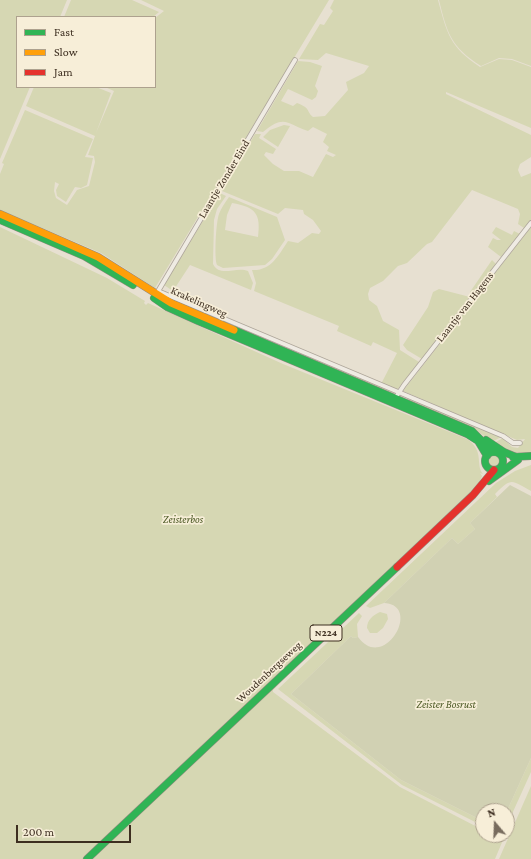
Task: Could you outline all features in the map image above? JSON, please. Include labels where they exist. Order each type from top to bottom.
[{"type":"main road","name":"Krakelingweg","points":[[0,214],[98,258],[155,294]]},
{"type":"main road","name":"Krakelingweg","points":[[0,220],[84,256],[155,294],[208,319],[396,397],[472,431],[481,437],[490,454]]},
{"type":"main road","name":"Krakelingweg","points":[[396,397],[473,437],[490,454]]},
{"type":"main road","points":[[481,437],[504,452],[517,458]]},
{"type":"main road","name":"N224","points":[[487,466],[490,454],[500,454],[503,460],[500,468],[494,470]]},
{"type":"main road","name":"N224","points":[[503,460],[531,457]]},
{"type":"main road","name":"N224","points":[[475,492],[483,489],[494,476],[517,458]]},
{"type":"main road","points":[[487,466],[494,470]]},
{"type":"main road","name":"Woudenbergseweg","points":[[482,483],[487,466]]},
{"type":"main road","name":"Woudenbergseweg","points":[[87,859],[475,492],[494,470]]},
{"type":"street","name":"Laantje Zonder Eind","points":[[155,294],[295,60]]},
{"type":"street","name":"Laantje van Hagens","points":[[396,397],[531,223]]},
{"type":"street","name":"Krakelingweg","points":[[396,397],[503,436],[513,442],[520,443]]},
{"type":"green space","points":[[0,0],[67,0],[60,16],[16,16],[16,88],[30,88],[0,159]]},
{"type":"green space","points":[[71,0],[132,0],[159,12],[154,16],[64,16]]},
{"type":"green space","points":[[141,0],[329,0],[155,288],[101,253],[0,210],[0,174],[4,164],[2,163],[25,110],[93,139],[85,157],[93,158],[87,185],[81,188],[75,187],[66,202],[57,196],[56,190],[59,184],[55,182],[54,191],[56,198],[67,205],[77,190],[89,186],[95,162],[94,156],[88,155],[95,136],[26,106],[34,88],[98,88],[111,93],[96,133],[114,91],[107,88],[156,88],[156,17],[164,11]]},
{"type":"green space","points":[[334,0],[438,0],[447,31],[451,39],[462,53],[470,60],[480,67],[499,59],[512,60],[531,67],[531,128],[446,92],[446,94],[531,135],[531,157],[520,164],[518,170],[521,177],[531,173],[531,220],[524,228],[518,224],[520,214],[518,209],[472,190],[432,242],[427,244],[407,263],[398,266],[383,281],[370,288],[368,294],[369,300],[377,306],[383,321],[399,330],[400,350],[419,362],[397,390],[381,384],[397,353],[373,342],[371,346],[337,331],[339,326],[254,291],[256,283],[252,270],[259,270],[273,262],[288,241],[298,243],[312,233],[319,234],[321,231],[313,220],[304,214],[303,210],[285,208],[278,214],[222,191],[255,134],[261,134],[259,138],[276,149],[273,154],[266,152],[264,155],[273,164],[284,171],[299,171],[313,177],[326,154],[333,157],[336,155],[327,151],[329,147],[323,142],[327,134],[313,127],[308,131],[286,122],[282,122],[270,126],[263,132],[257,131],[298,61],[310,62],[322,66],[315,86],[318,91],[316,97],[312,100],[288,89],[281,101],[293,106],[297,103],[302,105],[307,108],[313,117],[325,116],[348,90],[346,82],[364,73],[369,66],[326,53],[318,60],[299,59],[320,24],[324,25],[333,11],[330,8]]},
{"type":"green space","points":[[439,0],[531,0],[531,66],[512,59],[499,58],[481,66],[471,59],[463,52],[452,38],[445,22]]},
{"type":"green space","points":[[284,125],[290,126],[278,147],[263,137],[270,130]]},
{"type":"green space","points":[[220,193],[226,196],[217,209],[214,220],[213,264],[216,268],[224,271],[248,271],[253,283],[251,290],[190,265],[173,291],[164,285]]},
{"type":"green space","points":[[229,197],[277,217],[285,240],[272,259],[265,265],[223,268],[217,265],[216,232],[218,218]],"holes":[[[232,203],[252,209],[255,213],[259,223],[258,237],[225,230],[227,215]]]},
{"type":"green space","name":"Zeisterbos","points":[[0,227],[107,278],[145,301],[144,303],[146,305],[148,303],[283,364],[467,439],[473,444],[478,453],[483,474],[480,473],[482,476],[478,485],[273,690],[273,692],[400,787],[475,826],[475,843],[502,843],[495,859],[0,859]]},
{"type":"green space","points":[[496,227],[512,235],[514,231],[520,234],[501,257],[488,247],[493,238],[501,240],[492,233]]},
{"type":"green space","points":[[531,227],[531,453],[516,453],[494,443],[503,438],[512,447],[518,448],[525,439],[517,440],[403,391]]},
{"type":"green space","points":[[492,260],[496,264],[473,294],[470,292]]},
{"type":"green space","points":[[439,289],[470,297],[422,359],[407,350],[403,345],[428,307],[433,292]]},
{"type":"green space","points":[[301,352],[395,392],[392,393],[298,356]]},
{"type":"green space","points":[[409,397],[501,437],[492,442],[475,429],[407,402]]},
{"type":"green space","points":[[494,455],[498,457],[500,461],[498,465],[494,467],[490,465],[488,461],[490,457]]},
{"type":"green space","points":[[531,465],[531,491],[512,482],[505,485],[495,494],[497,497],[470,523],[475,529],[458,544],[452,538],[384,603],[370,608],[366,606],[496,483],[515,471]]},
{"type":"green space","name":"Zeister Bosrust","points":[[510,485],[531,496],[531,758],[511,803],[475,803],[475,817],[401,780],[291,694],[351,636],[353,638],[358,637],[368,646],[379,647],[388,643],[400,624],[400,614],[395,607],[384,603],[452,538],[458,544],[475,529],[470,523]]},
{"type":"green space","points":[[380,612],[387,614],[388,619],[383,628],[377,633],[370,633],[367,628],[369,620]]},
{"type":"green space","points":[[359,613],[362,616],[357,624],[358,637],[353,638],[351,636],[291,694],[401,780],[475,817],[475,822],[402,785],[278,689]]},
{"type":"green space","points":[[531,758],[531,772],[515,807],[515,803],[511,803]]},
{"type":"green space","points":[[531,786],[531,859],[499,859],[506,843],[515,843],[515,822]]},
{"type":"traffic: fast","points":[[0,220],[84,256],[133,285]]},
{"type":"traffic: fast","points":[[154,298],[167,307],[198,321],[467,434],[478,441],[487,456]]},
{"type":"traffic: fast","points":[[234,330],[472,431],[493,452]]},
{"type":"traffic: fast","points":[[486,440],[504,452],[516,457]]},
{"type":"traffic: fast","points":[[494,452],[500,455],[503,461],[500,467],[494,470],[488,467],[485,461],[488,455],[494,452]]},
{"type":"traffic: fast","points":[[513,457],[531,456]]},
{"type":"traffic: fast","points":[[489,481],[518,460]]},
{"type":"traffic: fast","points":[[87,859],[397,567]]},
{"type":"traffic: slow","points":[[0,214],[98,257],[171,303],[234,330]]},
{"type":"traffic: jam","points":[[397,567],[473,495],[494,470]]}]
